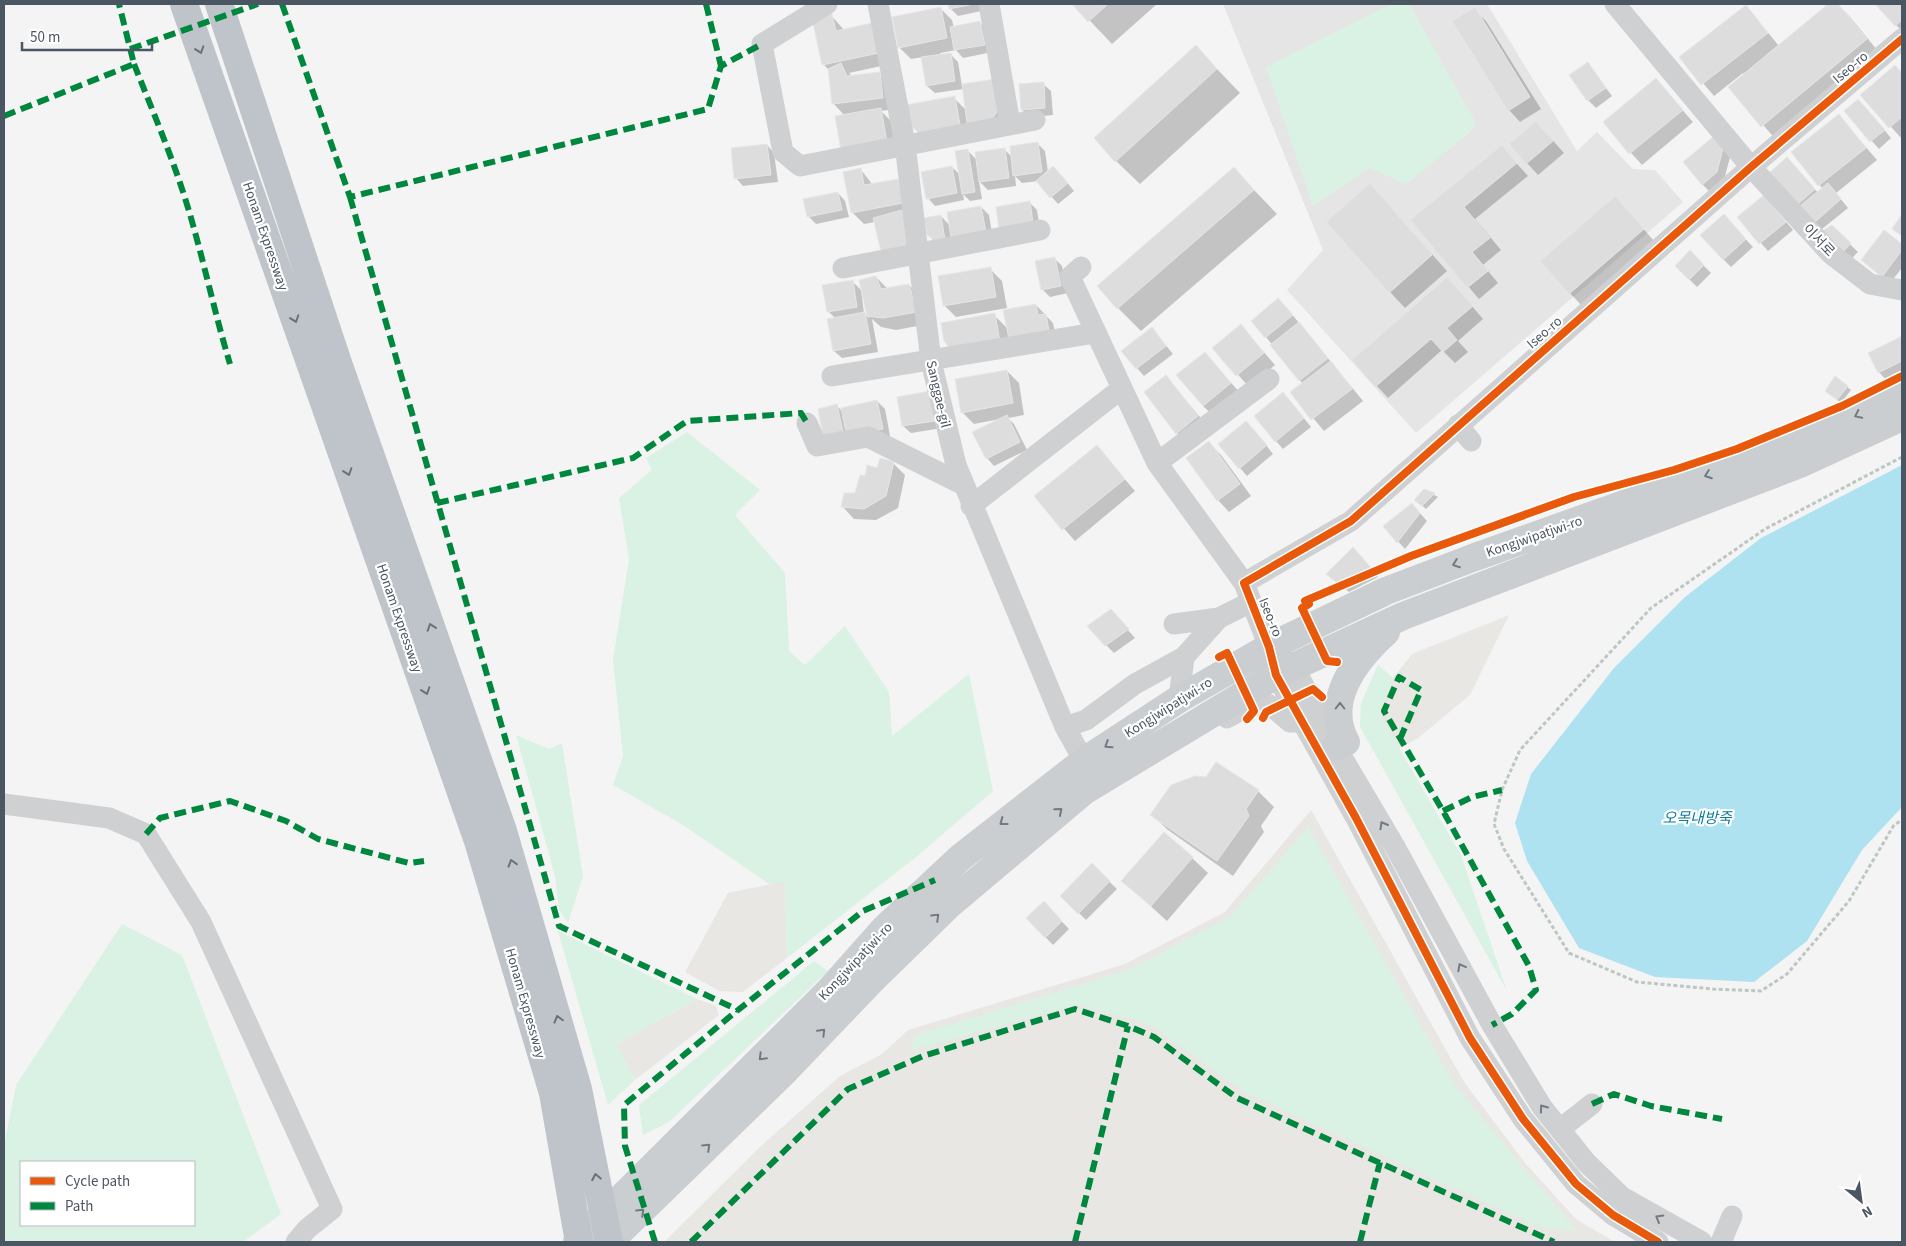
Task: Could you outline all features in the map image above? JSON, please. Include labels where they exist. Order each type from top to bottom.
[{"type":"highway","name":"Honam Expressway","points":[[184,4],[478,841],[553,1094],[578,1242]]},
{"type":"highway","name":"Honam Expressway","points":[[220,4],[338,363],[503,831],[578,1089],[609,1242]]},
{"type":"main road","name":"Kongjwipatjwi-ro","points":[[609,1242],[667,1170],[884,929],[942,874],[999,825],[1084,761],[1179,699],[1270,647],[1386,591],[1475,557],[1807,439],[1902,393]]},
{"type":"main road","name":"Kongjwipatjwi-ro","points":[[578,1242],[782,1074],[950,904],[1084,791],[1116,770],[1285,671],[1403,616],[1800,464],[1902,417]]},
{"type":"main road","points":[[1336,746],[1346,742],[1341,732],[1338,700],[1355,664],[1371,645],[1403,616]]},
{"type":"street","points":[[827,4],[762,44],[783,152],[800,166],[1035,120]]},
{"type":"street","name":"Sanggae-gil","points":[[878,4],[905,144],[931,361],[956,466],[971,506],[1065,727],[1084,761]]},
{"type":"street","points":[[989,4],[1010,124]]},
{"type":"street","name":"이서로","points":[[1615,4],[1751,167],[1831,254],[1870,284],[1902,290]]},
{"type":"street","name":"Iseo-ro","points":[[1270,647],[1247,592],[1351,521],[1464,433],[1654,262],[1751,167],[1902,39]]},
{"type":"street","points":[[843,268],[1040,230]]},
{"type":"street","points":[[1065,727],[1086,720],[1135,684],[1184,657],[1219,618],[1247,592],[1157,463],[1070,277],[1081,268]]},
{"type":"street","points":[[832,376],[1095,333]]},
{"type":"street","points":[[1157,463],[1269,379]]},
{"type":"street","points":[[971,506],[1121,389]]},
{"type":"street","points":[[807,423],[817,446],[868,437],[964,485]]},
{"type":"street","points":[[1174,624],[1219,618]]},
{"type":"street","points":[[1270,647],[1336,746],[1394,845],[1472,988],[1537,1099],[1586,1162],[1622,1197],[1702,1242]]},
{"type":"street","points":[[1179,699],[1184,657]]},
{"type":"street","points":[[1285,671],[1301,722],[1356,818],[1470,1038],[1523,1119],[1576,1184],[1613,1215],[1658,1242]]},
{"type":"street","points":[[1116,770],[1137,775],[1195,736],[1248,706],[1270,705],[1290,722],[1301,722]]},
{"type":"street","points":[[4,804],[109,818],[146,834],[201,922],[332,1209],[296,1242]]},
{"type":"street","points":[[1450,1000],[1472,988]]},
{"type":"street","points":[[1560,1129],[1592,1104]]},
{"type":"street","points":[[1721,1242],[1732,1216]]},
{"type":"path","points":[[1902,457],[1765,529],[1651,608],[1520,750],[1502,790],[1494,824],[1504,849],[1569,953],[1637,982],[1761,991],[1788,974],[1849,901],[1894,825],[1902,820]]},
{"type":"shaded area","points":[[1223,4],[1487,4],[1577,151],[1597,132],[1633,169],[1655,170],[1683,202],[1416,433],[1287,290],[1323,250]]},
{"type":"shaded area","points":[[1509,615],[1470,695],[1417,739],[1399,748],[1379,713],[1393,678],[1412,654]]},
{"type":"shaded area","points":[[1311,810],[1464,1082],[1526,1164],[1577,1220],[1615,1242],[664,1242],[761,1146],[840,1076],[882,1054],[908,1030],[1125,964],[1225,912]]},
{"type":"shaded area","points":[[785,881],[787,958],[743,992],[719,991],[685,972],[728,893]]},
{"type":"shaded area","points":[[697,999],[716,1006],[719,1015],[635,1080],[616,1044]]},
{"type":"green space","points":[[1391,4],[1409,4],[1476,123],[1469,133],[1406,184],[1369,168],[1313,206],[1266,67]]},
{"type":"green space","points":[[687,432],[760,490],[735,515],[785,573],[789,651],[805,665],[845,626],[889,692],[892,736],[969,674],[993,791],[916,857],[787,958],[785,882],[769,884],[683,825],[613,785],[623,756],[613,660],[629,559],[619,498],[652,470],[646,458]]},
{"type":"green space","points":[[1378,665],[1393,678],[1379,713],[1461,855],[1507,991],[1360,727],[1361,703]]},
{"type":"green space","points":[[516,735],[549,749],[562,743],[583,876],[568,923],[559,910],[555,876]]},
{"type":"green space","points":[[1308,827],[1456,1087],[1576,1230],[1542,1228],[1244,1092],[1151,1025],[1078,1004],[909,1051],[916,1035],[1129,970],[1231,916]]},
{"type":"green space","points":[[122,924],[182,955],[281,1214],[243,1242],[4,1242],[4,1146],[16,1085]]},
{"type":"green space","points":[[558,931],[697,999],[616,1044],[635,1080],[608,1105]]},
{"type":"green space","points":[[814,961],[828,971],[669,1122],[643,1135],[639,1105]]},
{"type":"water","name":"오목내방죽","points":[[1902,465],[1902,807],[1862,850],[1807,941],[1754,982],[1655,977],[1579,948],[1527,861],[1515,823],[1531,774],[1614,668],[1685,597],[1761,538]]},
{"type":"building","points":[[948,4],[974,4],[949,9]]},
{"type":"building","points":[[1072,4],[1108,4],[1088,22]]},
{"type":"building","points":[[1828,4],[1838,4],[1867,39],[1761,127],[1728,87]]},
{"type":"building","points":[[1875,4],[1902,4],[1902,20],[1895,26]]},
{"type":"building","points":[[1746,5],[1768,33],[1701,85],[1679,57]]},
{"type":"building","points":[[941,7],[947,38],[898,48],[892,17]]},
{"type":"building","points":[[1475,7],[1530,97],[1508,111],[1452,21]]},
{"type":"building","points":[[832,14],[836,31],[872,23],[879,53],[822,65],[812,18]]},
{"type":"building","points":[[980,21],[985,45],[954,50],[950,27]]},
{"type":"building","points":[[1196,45],[1217,69],[1115,162],[1094,138]]},
{"type":"building","points":[[951,53],[955,81],[926,86],[921,57]]},
{"type":"building","points":[[1588,62],[1606,88],[1587,101],[1569,75]]},
{"type":"building","points":[[841,63],[847,76],[880,72],[883,98],[832,104],[828,69]]},
{"type":"building","points":[[1895,65],[1902,73],[1902,117],[1889,128],[1860,95]]},
{"type":"building","points":[[1656,78],[1683,110],[1629,154],[1603,122]]},
{"type":"building","points":[[996,79],[1000,108],[992,119],[967,123],[962,84]]},
{"type":"building","points":[[1044,82],[1045,108],[1021,110],[1019,84]]},
{"type":"building","points":[[955,96],[960,125],[919,133],[910,125],[906,105]]},
{"type":"building","points":[[1858,99],[1885,130],[1870,142],[1844,111]]},
{"type":"building","points":[[881,108],[887,142],[841,151],[835,116]]},
{"type":"building","points":[[1839,114],[1866,148],[1818,186],[1791,152]]},
{"type":"building","points":[[1536,121],[1553,141],[1526,164],[1509,144]]},
{"type":"building","points":[[1713,137],[1723,148],[1717,172],[1702,185],[1683,162]]},
{"type":"building","points":[[1038,142],[1042,172],[1013,176],[1010,146]]},
{"type":"building","points":[[767,144],[771,175],[734,179],[731,148]]},
{"type":"building","points":[[1502,145],[1517,163],[1464,207],[1490,238],[1472,252],[1488,271],[1467,288],[1410,220]]},
{"type":"building","points":[[1005,148],[1009,178],[979,182],[975,152]]},
{"type":"building","points":[[968,149],[975,192],[962,194],[955,151]]},
{"type":"building","points":[[1787,157],[1815,189],[1797,205],[1769,173]]},
{"type":"building","points":[[952,166],[957,193],[926,199],[921,172]]},
{"type":"building","points":[[1053,166],[1068,183],[1050,198],[1036,181]]},
{"type":"building","points":[[1234,167],[1254,190],[1117,309],[1097,286]]},
{"type":"building","points":[[861,168],[864,185],[898,179],[903,203],[851,213],[843,172]]},
{"type":"building","points":[[1370,183],[1432,255],[1389,293],[1326,222]]},
{"type":"building","points":[[1828,183],[1841,199],[1814,223],[1800,206]]},
{"type":"building","points":[[838,192],[842,210],[807,217],[803,199]]},
{"type":"building","points":[[1764,195],[1786,222],[1759,244],[1737,217]]},
{"type":"building","points":[[1615,196],[1644,229],[1569,294],[1540,261]]},
{"type":"building","points":[[1030,201],[1033,223],[999,228],[996,207]]},
{"type":"building","points":[[981,206],[986,232],[951,238],[947,212]]},
{"type":"building","points":[[902,210],[910,244],[881,251],[873,218]]},
{"type":"building","points":[[1724,214],[1746,239],[1723,260],[1700,235]]},
{"type":"building","points":[[1902,214],[1902,236],[1892,229]]},
{"type":"building","points":[[941,215],[945,240],[937,241],[927,235],[924,218]]},
{"type":"building","points":[[1832,225],[1851,243],[1841,254],[1819,233]]},
{"type":"building","points":[[1884,230],[1902,244],[1902,250],[1882,277],[1861,260]]},
{"type":"building","points":[[1690,250],[1704,265],[1689,280],[1675,266]]},
{"type":"building","points":[[1055,257],[1061,286],[1041,290],[1035,261]]},
{"type":"building","points":[[991,267],[996,297],[943,306],[938,276]]},
{"type":"building","points":[[876,276],[881,289],[909,284],[917,312],[883,318],[867,316],[859,280]]},
{"type":"building","points":[[1447,277],[1473,306],[1447,328],[1457,340],[1443,352],[1431,339],[1375,387],[1352,360]]},
{"type":"building","points":[[853,280],[857,307],[827,312],[822,285]]},
{"type":"building","points":[[1278,298],[1293,315],[1265,338],[1251,321]]},
{"type":"building","points":[[1036,304],[1038,315],[1046,314],[1049,331],[1009,339],[1003,310]]},
{"type":"building","points":[[865,312],[871,344],[833,351],[827,319]]},
{"type":"building","points":[[995,313],[1000,342],[952,351],[944,341],[941,323]]},
{"type":"building","points":[[1299,322],[1328,358],[1299,381],[1270,345]]},
{"type":"building","points":[[1241,324],[1264,353],[1236,376],[1212,348]]},
{"type":"building","points":[[1152,327],[1166,346],[1136,369],[1121,351]]},
{"type":"building","points":[[1902,336],[1902,361],[1878,373],[1868,353]]},
{"type":"building","points":[[1205,352],[1231,383],[1203,406],[1176,375]]},
{"type":"building","points":[[1331,361],[1352,389],[1311,420],[1290,392]]},
{"type":"building","points":[[1007,370],[1013,403],[961,413],[955,379]]},
{"type":"building","points":[[1166,375],[1198,416],[1176,434],[1144,392]]},
{"type":"building","points":[[1835,376],[1848,386],[1837,400],[1825,391]]},
{"type":"building","points":[[930,391],[935,421],[902,426],[897,397]]},
{"type":"building","points":[[1283,392],[1304,418],[1275,442],[1254,416]]},
{"type":"building","points":[[877,400],[883,429],[847,437],[841,408]]},
{"type":"building","points":[[837,404],[843,432],[823,436],[818,409]]},
{"type":"building","points":[[1007,415],[1020,442],[986,459],[972,432]]},
{"type":"building","points":[[1246,421],[1267,445],[1239,469],[1218,444]]},
{"type":"building","points":[[1209,441],[1240,484],[1217,501],[1186,458]]},
{"type":"building","points":[[1097,445],[1125,479],[1062,530],[1034,496]]},
{"type":"building","points":[[880,458],[894,462],[886,496],[864,509],[841,507],[844,493],[855,493],[860,475],[865,476],[867,465],[877,468]]},
{"type":"building","points":[[1424,489],[1435,493],[1422,506],[1414,500]]},
{"type":"building","points":[[1412,503],[1420,513],[1397,543],[1383,526]]},
{"type":"building","points":[[1353,547],[1372,569],[1340,585],[1326,574]]},
{"type":"building","points":[[1111,609],[1129,629],[1105,646],[1087,626]]},
{"type":"building","points":[[1216,762],[1259,790],[1246,809],[1249,816],[1217,861],[1150,815],[1171,785],[1195,776],[1206,777]]},
{"type":"building","points":[[1164,832],[1193,857],[1151,906],[1121,881]]},
{"type":"building","points":[[1092,863],[1110,881],[1078,914],[1060,896]]},
{"type":"building","points":[[1044,901],[1062,921],[1045,938],[1026,918]]},
{"type":"marked path","points":[[4,116],[134,64],[119,4]]},
{"type":"marked path","points":[[130,49],[258,4]]},
{"type":"marked path","points":[[282,4],[350,197],[708,109],[721,66],[762,44]]},
{"type":"marked path","points":[[706,4],[721,66]]},
{"type":"marked path","points":[[134,64],[166,144],[187,204],[230,364]]},
{"type":"marked path","points":[[350,197],[559,926],[738,1010]]},
{"type":"marked path","points":[[437,503],[633,458],[687,421],[801,413],[807,423]]},
{"type":"marked path","points":[[1400,739],[1421,690],[1399,677],[1384,711],[1443,811],[1529,966],[1536,990],[1512,1014],[1492,1025]]},
{"type":"marked path","points":[[1443,811],[1472,797],[1502,790]]},
{"type":"marked path","points":[[146,834],[160,818],[230,801],[286,821],[318,839],[409,863],[424,861]]},
{"type":"marked path","points":[[655,1242],[625,1146],[624,1105],[733,1014],[863,911],[935,880]]},
{"type":"marked path","points":[[691,1242],[848,1089],[923,1056],[1075,1009],[1128,1026],[1154,1037],[1237,1098],[1554,1242]]},
{"type":"marked path","points":[[1075,1242],[1128,1026]]},
{"type":"marked path","points":[[1592,1104],[1614,1094],[1651,1106],[1722,1119]]},
{"type":"marked path","points":[[1360,1242],[1380,1162]]},
{"type":"cycle path","points":[[1658,1242],[1613,1215],[1576,1184],[1523,1119],[1470,1038],[1356,818],[1276,675],[1269,647],[1244,583],[1351,521],[1751,167],[1902,39]]},
{"type":"cycle path","points":[[1305,601],[1411,556],[1574,497],[1674,470],[1737,449],[1842,406],[1902,376]]},
{"type":"cycle path","points":[[1309,604],[1302,608],[1327,661],[1337,662]]},
{"type":"cycle path","points":[[1219,657],[1227,653],[1254,711],[1247,719]]},
{"type":"cycle path","points":[[1263,718],[1266,712],[1313,689],[1322,697]]}]
